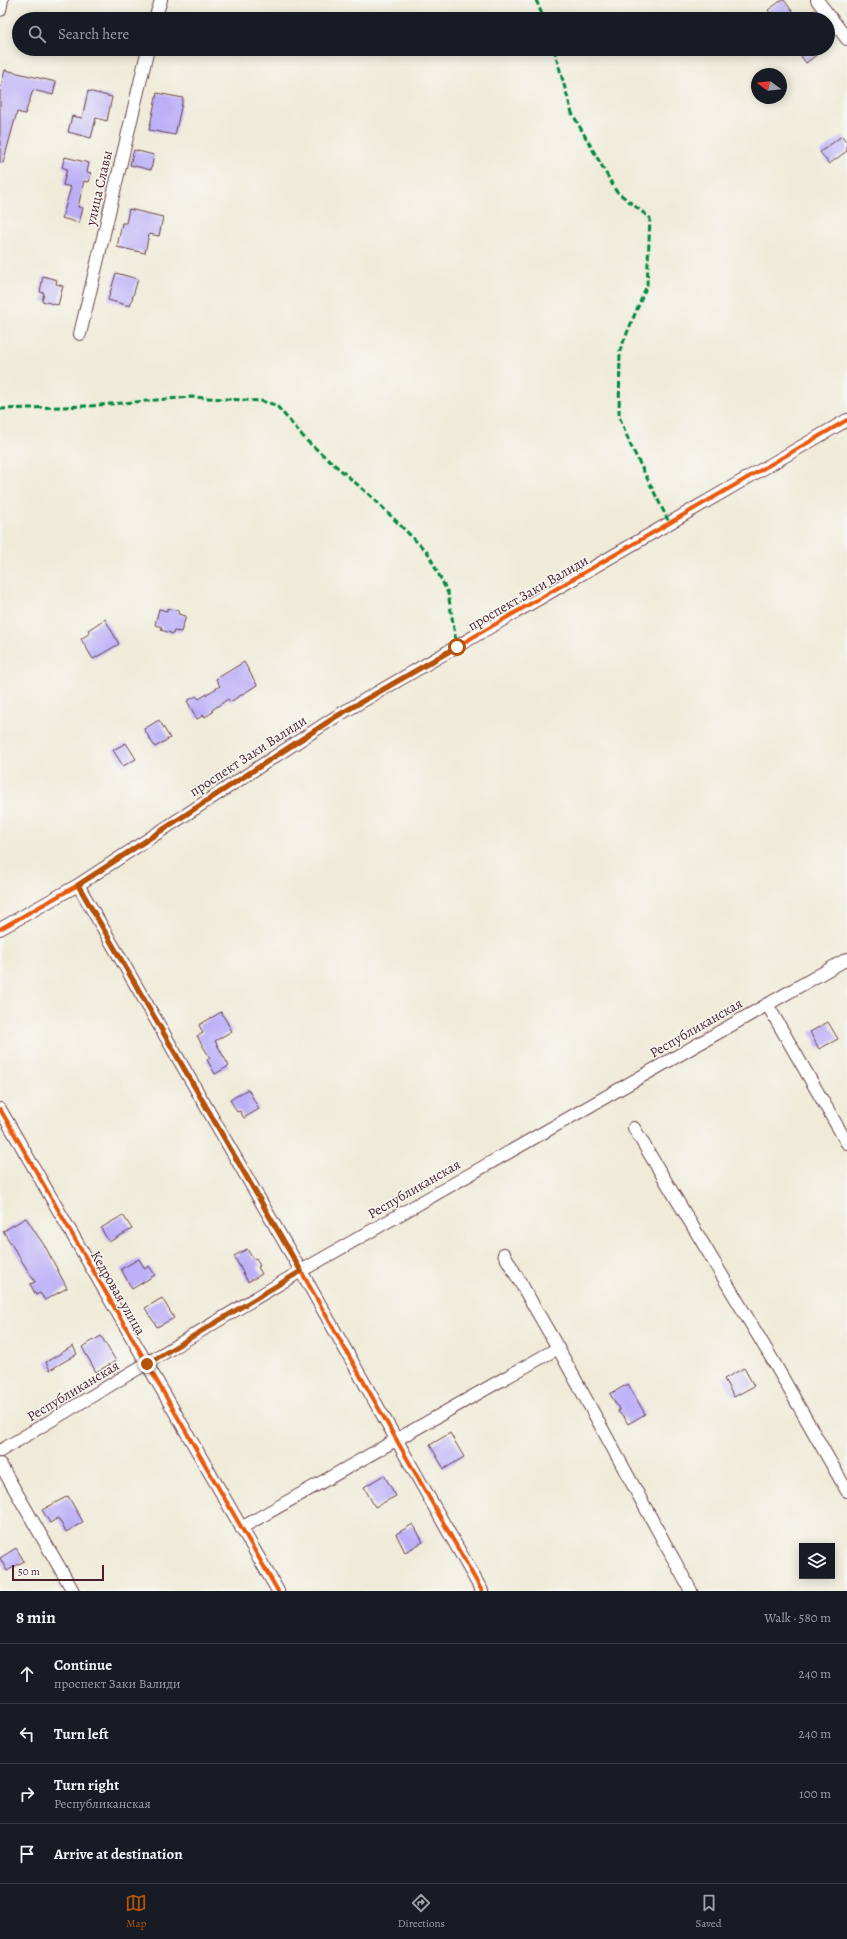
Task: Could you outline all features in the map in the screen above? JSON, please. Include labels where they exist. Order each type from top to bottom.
[{"type":"street","points":[[0,10],[2,0]]},
{"type":"street","points":[[157,12],[161,0]]},
{"type":"street","points":[[817,0],[826,12]]},
{"type":"street","points":[[835,23],[847,39]]},
{"type":"street","name":"улица Славы","points":[[80,334],[146,56]]},
{"type":"street","name":"проспект Заки Валиди","points":[[0,929],[78,885],[337,716],[847,420]]},
{"type":"street","points":[[78,885],[301,1271],[482,1591]]},
{"type":"street","name":"Республиканская","points":[[0,1451],[301,1271],[847,959]]},
{"type":"street","points":[[767,1004],[847,1143]]},
{"type":"street","name":"Кедровая улица","points":[[0,1109],[278,1591]]},
{"type":"street","points":[[634,1128],[772,1359],[847,1491]]},
{"type":"street","points":[[504,1254],[558,1348],[691,1591]]},
{"type":"street","points":[[242,1528],[558,1348]]},
{"type":"street","points":[[0,1464],[73,1591]]},
{"type":"building","points":[[784,0],[793,12],[769,12],[768,10]]},
{"type":"building","points":[[801,56],[815,56],[806,63]]},
{"type":"building","points":[[5,70],[56,82],[53,95],[33,90],[25,114],[17,112],[3,163],[0,162],[0,90]]},
{"type":"building","points":[[88,91],[112,97],[107,121],[96,118],[91,138],[68,132],[72,116],[82,118]]},
{"type":"building","points":[[157,93],[183,98],[175,135],[149,130]]},
{"type":"building","points":[[842,136],[847,143],[847,151],[829,164],[820,152]]},
{"type":"building","points":[[134,150],[154,155],[151,170],[130,165]]},
{"type":"building","points":[[65,157],[89,163],[87,172],[91,173],[89,182],[84,181],[78,207],[83,208],[79,223],[62,218],[71,187],[63,185],[67,169],[62,167]]},
{"type":"building","points":[[129,209],[163,217],[159,236],[149,234],[145,253],[117,247],[122,223],[126,223]]},
{"type":"building","points":[[116,273],[138,279],[130,306],[108,300]]},
{"type":"building","points":[[43,276],[57,280],[56,284],[63,286],[58,305],[42,301],[44,293],[40,292]]},
{"type":"building","points":[[167,608],[179,611],[178,614],[186,616],[181,632],[174,631],[173,634],[161,630],[162,627],[155,625],[159,609],[167,611]]},
{"type":"building","points":[[105,619],[119,644],[93,659],[81,639],[90,633],[88,630]]},
{"type":"building","points":[[244,662],[257,685],[230,702],[228,699],[205,717],[204,715],[197,719],[187,701],[196,696],[199,699],[220,686],[216,679]]},
{"type":"building","points":[[159,720],[170,738],[155,747],[144,729]]},
{"type":"building","points":[[126,743],[136,759],[123,766],[113,750]]},
{"type":"building","points":[[221,1012],[232,1031],[215,1041],[229,1066],[215,1074],[207,1060],[210,1058],[197,1036],[203,1033],[199,1025]]},
{"type":"building","points":[[828,1022],[838,1039],[819,1049],[810,1032]]},
{"type":"building","points":[[248,1089],[259,1109],[244,1118],[240,1111],[237,1112],[230,1100]]},
{"type":"building","points":[[123,1215],[132,1229],[109,1242],[101,1228]]},
{"type":"building","points":[[26,1218],[46,1248],[67,1288],[45,1300],[40,1293],[36,1295],[30,1284],[35,1282],[3,1231]]},
{"type":"building","points":[[247,1249],[253,1259],[256,1258],[260,1266],[258,1267],[262,1274],[248,1282],[234,1256]]},
{"type":"building","points":[[139,1259],[145,1269],[149,1266],[155,1275],[132,1289],[121,1269]]},
{"type":"building","points":[[162,1298],[174,1318],[157,1327],[145,1308]]},
{"type":"building","points":[[101,1336],[116,1361],[96,1372],[82,1347]]},
{"type":"building","points":[[73,1346],[77,1354],[50,1370],[46,1362]]},
{"type":"building","points":[[744,1368],[754,1386],[734,1397],[724,1379]]},
{"type":"building","points":[[628,1384],[645,1414],[628,1424],[624,1417],[618,1412],[619,1409],[610,1394]]},
{"type":"building","points":[[450,1433],[464,1457],[444,1469],[430,1445]]},
{"type":"building","points":[[384,1475],[396,1496],[375,1507],[364,1487]]},
{"type":"building","points":[[68,1496],[83,1522],[66,1532],[58,1518],[50,1523],[42,1510]]},
{"type":"building","points":[[413,1524],[423,1542],[405,1552],[396,1534]]},
{"type":"building","points":[[16,1548],[24,1561],[7,1571],[0,1558]]},
{"type":"marked path","points":[[536,0],[541,12]]},
{"type":"marked path","points":[[556,56],[572,113],[616,191],[650,218],[647,285],[620,350],[619,416],[630,444],[670,524]]},
{"type":"marked path","points":[[0,409],[89,406],[191,397],[261,401],[276,405],[307,441],[373,498],[428,553],[448,593],[457,647]]},
{"type":"cycle path","points":[[0,929],[78,885],[337,716],[847,420]]},
{"type":"cycle path","points":[[78,885],[301,1271],[482,1591]]},
{"type":"cycle path","points":[[0,1109],[278,1591]]},
{"type":"route","points":[[147,1364],[301,1271],[78,885],[337,716],[457,647]]}]
